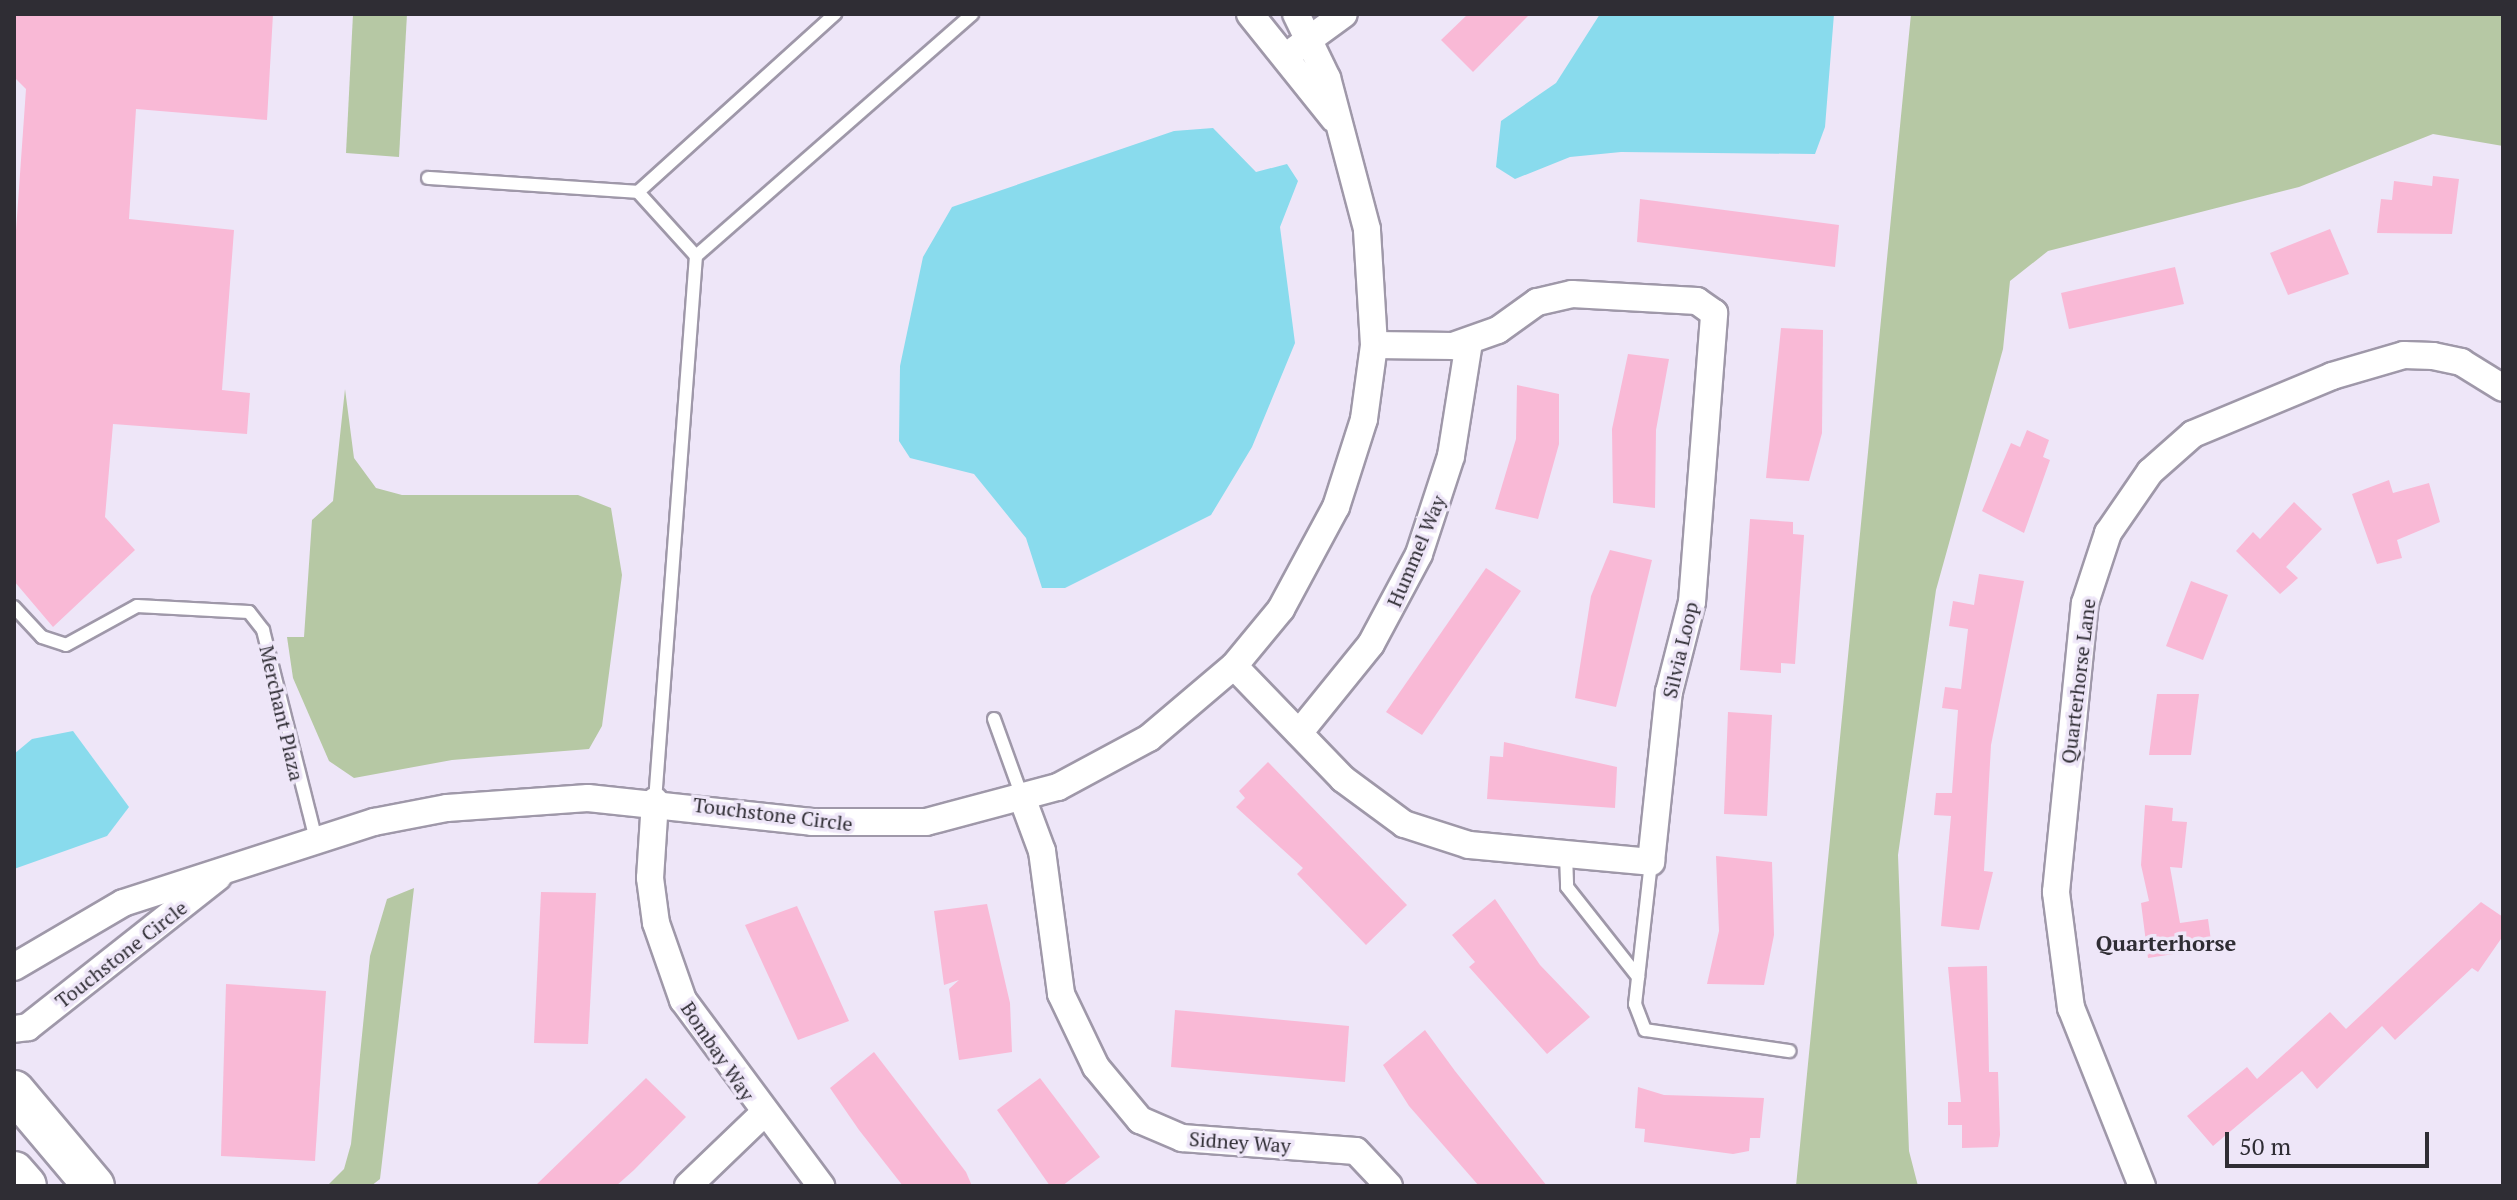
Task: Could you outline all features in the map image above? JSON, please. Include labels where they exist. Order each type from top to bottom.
[{"type":"main road","points":[[14,1091],[94,1186]]},
{"type":"main road","points":[[14,1172],[26,1186]]},
{"type":"street","name":"Touchstone Circle","points":[[1250,14],[1339,125]]},
{"type":"street","name":"Touchstone Circle","points":[[14,967],[123,903],[225,872],[316,839],[462,806],[655,801],[869,825],[926,822],[1023,800],[1130,750],[1234,666],[1300,580],[1336,507],[1364,419],[1374,345],[1367,229],[1339,125],[1310,39],[1296,14]]},
{"type":"street","points":[[1284,58],[1344,14]]},
{"type":"street","name":"Silvia Loop","points":[[1374,345],[1414,350],[1469,342],[1537,302],[1572,294],[1697,301],[1714,313],[1692,602],[1669,692],[1651,862]]},
{"type":"street","name":"Hummel Way","points":[[1299,733],[1371,644],[1419,554],[1451,456],[1469,342]]},
{"type":"street","name":"Quarterhorse Lane","points":[[2142,1186],[2071,1008],[2056,892],[2085,603],[2108,533],[2150,472],[2193,434],[2332,376],[2404,355],[2433,356],[2461,362],[2503,388]]},
{"type":"street","points":[[1234,666],[1372,804],[1404,824],[1469,845],[1651,862]]},
{"type":"street","name":"Sidney Way","points":[[1023,800],[1042,851],[1061,994],[1096,1067],[1140,1120],[1182,1138],[1356,1151],[1389,1186]]},
{"type":"street","name":"Bombay Way","points":[[655,801],[650,878],[665,959],[683,1000],[762,1115],[821,1186]]},
{"type":"street","name":"Touchstone Circle","points":[[14,1029],[28,1027],[225,872]]},
{"type":"street","points":[[688,1186],[762,1115]]},
{"type":"lane","points":[[638,192],[835,14]]},
{"type":"lane","points":[[655,801],[696,256],[972,14]]},
{"type":"lane","points":[[428,178],[638,192],[696,256]]},
{"type":"lane","name":"Merchant Plaza","points":[[14,607],[42,637],[66,645],[137,606],[249,612],[263,630],[316,839]]},
{"type":"lane","points":[[994,719],[1023,800]]},
{"type":"lane","points":[[1566,854],[1567,887],[1638,977]]},
{"type":"lane","points":[[1651,862],[1638,977],[1638,1018],[1655,1037],[1789,1051]]},
{"type":"green space","points":[[353,14],[407,14],[399,157],[346,153]]},
{"type":"green space","points":[[1911,14],[2503,14],[2503,146],[2433,134],[2299,187],[2048,251],[2010,281],[2003,349],[1936,590],[1898,855],[1909,1151],[1918,1186],[1796,1186]]},
{"type":"green space","points":[[345,389],[354,458],[376,488],[402,495],[578,495],[611,508],[622,575],[602,726],[589,749],[452,760],[354,778],[329,761],[293,678],[287,637],[304,637],[312,520],[333,501]]},
{"type":"green space","points":[[414,888],[380,1179],[371,1186],[327,1186],[344,1169],[351,1144],[370,956],[387,899]]},
{"type":"water","points":[[1600,14],[1834,14],[1825,127],[1815,154],[1621,152],[1570,157],[1515,179],[1496,167],[1501,121],[1556,83]]},
{"type":"water","points":[[1213,128],[1256,172],[1287,164],[1298,181],[1280,227],[1295,343],[1252,447],[1211,515],[1065,588],[1042,588],[1026,538],[974,474],[910,458],[899,441],[900,366],[923,257],[952,207],[1174,131]]},
{"type":"water","points":[[73,731],[129,807],[107,836],[14,869],[14,754],[32,739]]},
{"type":"building","points":[[14,14],[273,14],[267,120],[136,109],[129,219],[234,230],[222,390],[250,393],[247,434],[113,424],[105,517],[135,550],[53,627],[14,581],[14,259],[26,89],[14,77]]},
{"type":"building","points":[[1468,14],[1530,14],[1473,72],[1441,40]]},
{"type":"building","points":[[2433,176],[2459,179],[2452,234],[2377,233],[2381,199],[2392,200],[2394,181],[2432,186]]},
{"type":"building","points":[[1640,199],[1839,225],[1835,267],[1637,242]]},
{"type":"building","points":[[2330,229],[2349,274],[2288,295],[2270,253]]},
{"type":"building","points":[[2175,267],[2184,304],[2069,329],[2061,293]]},
{"type":"building","points":[[1781,328],[1823,330],[1822,433],[1809,481],[1766,478]]},
{"type":"building","points":[[1628,354],[1669,359],[1656,430],[1655,508],[1613,503],[1612,429]]},
{"type":"building","points":[[1517,385],[1559,394],[1559,444],[1538,519],[1495,509],[1516,439]]},
{"type":"building","points":[[2027,430],[2049,440],[2043,457],[2050,460],[2024,533],[1982,511],[2011,443],[2020,447]]},
{"type":"building","points":[[2389,480],[2393,493],[2429,483],[2440,522],[2397,540],[2402,558],[2377,564],[2352,494]]},
{"type":"building","points":[[2294,502],[2322,529],[2286,567],[2298,578],[2280,594],[2236,551],[2253,532],[2260,539]]},
{"type":"building","points":[[1750,519],[1793,522],[1793,534],[1804,535],[1795,664],[1781,663],[1781,673],[1740,670]]},
{"type":"building","points":[[1610,550],[1652,560],[1616,707],[1575,698],[1591,596]]},
{"type":"building","points":[[1486,568],[1521,591],[1422,735],[1386,712]]},
{"type":"building","points":[[1979,574],[2024,581],[1991,745],[1984,871],[1993,872],[1979,930],[1941,926],[1951,816],[1934,815],[1936,793],[1952,793],[1958,710],[1942,708],[1945,687],[1961,689],[1968,629],[1949,626],[1953,601],[1974,605]]},
{"type":"building","points":[[2191,581],[2228,595],[2203,660],[2166,646]]},
{"type":"building","points":[[2157,694],[2199,694],[2191,755],[2149,755]]},
{"type":"building","points":[[1728,712],[1772,715],[1767,816],[1724,814]]},
{"type":"building","points":[[1504,742],[1617,767],[1615,808],[1487,799],[1490,756],[1503,757]]},
{"type":"building","points":[[1268,762],[1407,905],[1366,945],[1297,874],[1303,868],[1236,807],[1245,798],[1239,791]]},
{"type":"building","points":[[2145,805],[2173,808],[2172,821],[2187,822],[2182,868],[2170,867],[2180,923],[2208,919],[2212,948],[2148,958],[2141,903],[2149,901],[2141,865]]},
{"type":"building","points":[[1716,856],[1772,862],[1774,935],[1764,985],[1707,984],[1719,931]]},
{"type":"building","points":[[541,892],[596,893],[588,1044],[534,1043]]},
{"type":"building","points":[[1495,899],[1540,965],[1590,1017],[1547,1054],[1469,967],[1475,962],[1452,935]]},
{"type":"building","points":[[2481,902],[2503,917],[2503,936],[2478,972],[2472,968],[2395,1040],[2382,1026],[2317,1089],[2302,1071],[2213,1146],[2187,1116],[2247,1067],[2257,1079],[2330,1012],[2346,1029]]},
{"type":"building","points":[[987,904],[1010,1003],[1012,1052],[959,1060],[949,989],[959,980],[944,985],[934,911]]},
{"type":"building","points":[[797,906],[849,1021],[798,1040],[745,925]]},
{"type":"building","points":[[1987,966],[1989,1072],[1998,1072],[2000,1135],[1998,1147],[1962,1148],[1962,1125],[1948,1125],[1948,1102],[1961,1102],[1948,967]]},
{"type":"building","points":[[226,984],[326,991],[315,1161],[221,1156]]},
{"type":"building","points":[[1175,1010],[1349,1026],[1345,1082],[1171,1067]]},
{"type":"building","points":[[1425,1030],[1547,1186],[1479,1186],[1409,1106],[1383,1065]]},
{"type":"building","points":[[874,1052],[966,1172],[972,1186],[903,1186],[859,1130],[830,1088]]},
{"type":"building","points":[[646,1078],[686,1117],[634,1170],[616,1186],[535,1186]]},
{"type":"building","points":[[1040,1078],[1100,1157],[1062,1186],[1050,1186],[997,1110]]},
{"type":"building","points":[[1638,1087],[1664,1095],[1764,1098],[1760,1138],[1750,1138],[1749,1151],[1733,1154],[1644,1142],[1645,1129],[1635,1128]]},
{"type":"district","name":"Quarterhorse","points":[[2166,943]]}]
